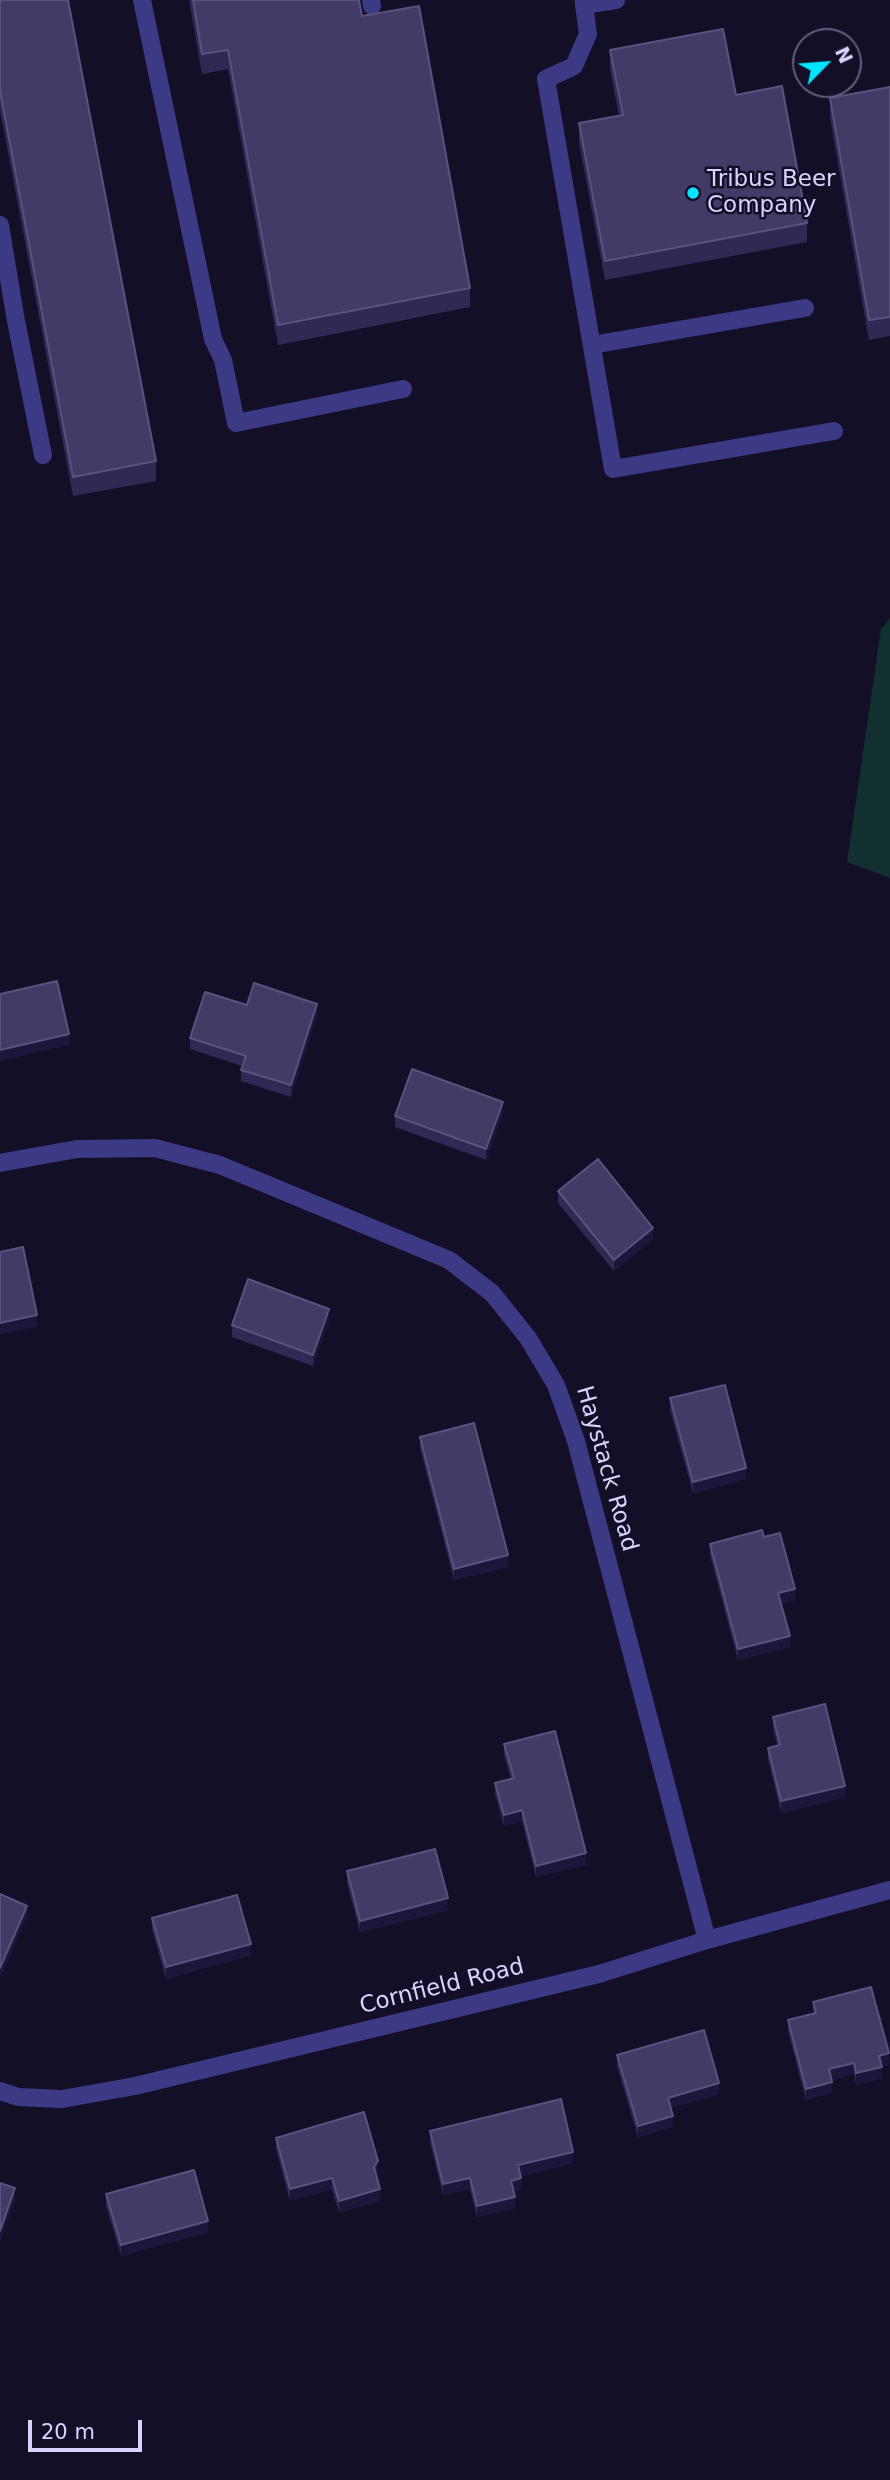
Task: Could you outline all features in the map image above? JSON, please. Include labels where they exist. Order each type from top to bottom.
[{"type":"street","points":[[142,0],[213,339],[223,360],[236,423],[403,389]]},
{"type":"street","points":[[616,0],[584,3],[588,34],[574,66],[546,79],[613,469],[834,432]]},
{"type":"street","points":[[0,225],[43,455]]},
{"type":"street","points":[[592,345],[805,308]]},
{"type":"street","name":"Haystack Road","points":[[0,1163],[77,1149],[155,1148],[207,1161],[449,1260],[492,1293],[527,1338],[556,1385],[576,1441],[707,1940]]},
{"type":"street","name":"Cornfield Road","points":[[0,2091],[18,2097],[62,2099],[135,2086],[599,1974],[707,1940],[890,1890]]},
{"type":"green space","points":[[890,618],[890,878],[847,862],[881,629]]},
{"type":"building","points":[[0,0],[68,0],[156,461],[73,477],[0,91]]},
{"type":"building","points":[[193,0],[359,0],[362,16],[419,6],[470,288],[278,325],[228,50],[202,54]]},
{"type":"building","name":"Tribus Beer Company","points":[[723,29],[736,95],[782,86],[807,223],[605,261],[579,123],[623,115],[610,50]]},
{"type":"building","points":[[890,87],[890,317],[869,320],[830,98],[862,98],[862,92]]},
{"type":"building","points":[[57,981],[69,1034],[0,1050],[0,994]]},
{"type":"building","points":[[254,983],[317,1004],[291,1085],[241,1070],[246,1056],[190,1038],[205,992],[247,1005]]},
{"type":"building","points":[[412,1069],[503,1102],[486,1149],[395,1116]]},
{"type":"building","points":[[598,1159],[653,1228],[614,1260],[558,1191]]},
{"type":"building","points":[[23,1247],[37,1315],[0,1323],[0,1252]]},
{"type":"building","points":[[248,1279],[329,1309],[313,1355],[232,1325]]},
{"type":"building","points":[[725,1385],[746,1468],[693,1482],[670,1398]]},
{"type":"building","points":[[474,1423],[508,1555],[454,1569],[420,1437]]},
{"type":"building","points":[[762,1530],[764,1537],[780,1533],[795,1589],[778,1593],[790,1636],[738,1649],[710,1544]]},
{"type":"building","points":[[825,1704],[845,1786],[781,1801],[768,1748],[780,1745],[773,1717]]},
{"type":"building","points":[[555,1731],[586,1853],[536,1866],[522,1810],[504,1815],[495,1783],[514,1778],[504,1744]]},
{"type":"building","points":[[435,1849],[448,1898],[360,1921],[347,1871]]},
{"type":"building","points":[[0,1894],[27,1906],[0,1968]]},
{"type":"building","points":[[237,1895],[251,1944],[166,1967],[152,1918]]},
{"type":"building","points":[[871,1987],[889,2053],[879,2056],[882,2067],[856,2073],[854,2063],[829,2069],[832,2082],[806,2089],[788,2020],[816,2013],[813,2002]]},
{"type":"building","points":[[704,2030],[719,2083],[668,2098],[673,2116],[638,2126],[617,2055]]},
{"type":"building","points":[[561,2099],[573,2152],[518,2165],[521,2178],[511,2181],[515,2197],[477,2206],[470,2178],[443,2184],[430,2131]]},
{"type":"building","points":[[364,2112],[378,2161],[374,2167],[380,2189],[339,2201],[332,2178],[290,2189],[276,2138]]},
{"type":"building","points":[[194,2170],[208,2221],[121,2245],[106,2194]]},
{"type":"building","points":[[0,2183],[15,2188],[0,2231]]},
{"type":"place","name":"Tribus Beer Company","points":[[693,193]]}]
